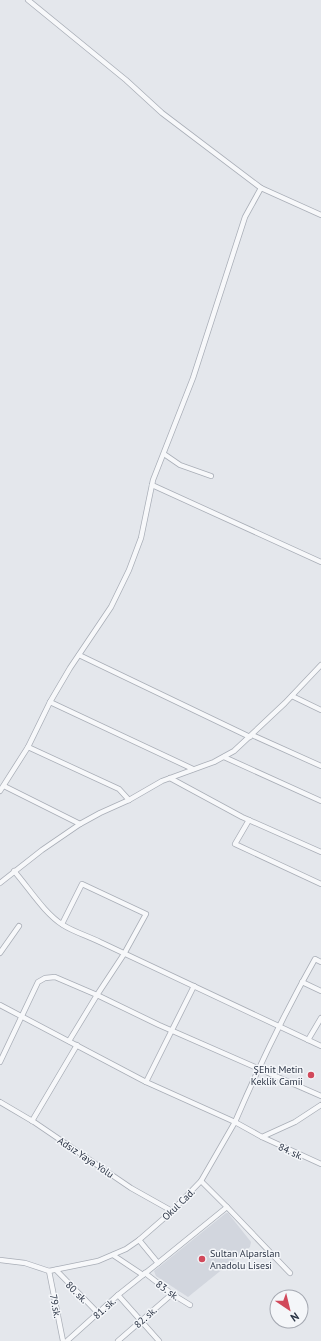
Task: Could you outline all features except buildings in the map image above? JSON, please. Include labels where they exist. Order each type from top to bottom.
[{"type":"street","points":[[28,0],[126,80],[162,113],[261,188],[321,215]]},
{"type":"street","points":[[0,791],[28,747],[50,702],[111,607],[129,570],[141,538],[152,485],[193,378],[246,217],[261,188]]},
{"type":"street","points":[[164,454],[180,466],[211,476]]},
{"type":"street","points":[[152,485],[321,562]]},
{"type":"street","points":[[79,655],[251,736],[321,766]]},
{"type":"street","points":[[0,883],[42,850],[80,824],[129,800],[162,781],[234,751],[292,696],[321,665]]},
{"type":"street","points":[[292,696],[321,710]]},
{"type":"street","points":[[50,702],[193,769]]},
{"type":"street","points":[[28,747],[119,789],[129,800]]},
{"type":"street","points":[[224,756],[321,801]]},
{"type":"street","points":[[170,778],[249,820],[321,852]]},
{"type":"street","points":[[4,786],[80,824]]},
{"type":"street","points":[[249,820],[235,844],[321,884]]},
{"type":"street","points":[[14,871],[47,911],[62,924],[321,1046]]},
{"type":"street","points":[[62,924],[82,884],[146,914],[124,954],[69,1042]]},
{"type":"street","points":[[0,953],[19,926]]},
{"type":"street","name":"Okul Cad.","points":[[0,1260],[25,1263],[49,1271],[98,1261],[113,1255],[138,1240],[172,1211],[202,1181],[235,1122],[258,1068],[302,982],[315,959],[321,962]]},
{"type":"street","points":[[0,1062],[36,986],[45,978],[50,976],[97,995],[321,1096]]},
{"type":"street","points":[[302,982],[321,991]]},
{"type":"street","points":[[146,1082],[194,986]]},
{"type":"street","points":[[0,1006],[146,1082],[235,1122],[262,1137],[295,1122],[321,1105]]},
{"type":"street","points":[[308,1040],[321,1018]]},
{"type":"street","points":[[32,1121],[77,1045]]},
{"type":"street","name":"Adsız Yaya Yolu","points":[[0,1102],[32,1121],[131,1188],[172,1211]]},
{"type":"street","name":"84. sk.","points":[[262,1137],[321,1164]]},
{"type":"street","points":[[202,1181],[290,1273]]},
{"type":"street","name":"81. sk.","points":[[67,1341],[118,1295],[227,1207]]},
{"type":"street","points":[[138,1240],[158,1263]]},
{"type":"street","name":"83. sk.","points":[[113,1255],[144,1274],[190,1306]]},
{"type":"street","name":"80. sk.","points":[[56,1270],[98,1313]]},
{"type":"street","name":"79.sk.","points":[[49,1271],[63,1341]]},
{"type":"street","name":"82. sk.","points":[[118,1341],[172,1294]]},
{"type":"street","points":[[118,1295],[159,1341]]},
{"type":"shaded area","name":"Sultan Alparslan Anadolu Lisesi","points":[[226,1213],[228,1213],[251,1242],[250,1247],[188,1297],[156,1276],[154,1271]]},
{"type":"place","name":"ŞEhit Metin Keklik Camii","points":[[311,1075]]},
{"type":"place","name":"Sultan Alparslan Anadolu Lisesi","points":[[202,1259]]}]
